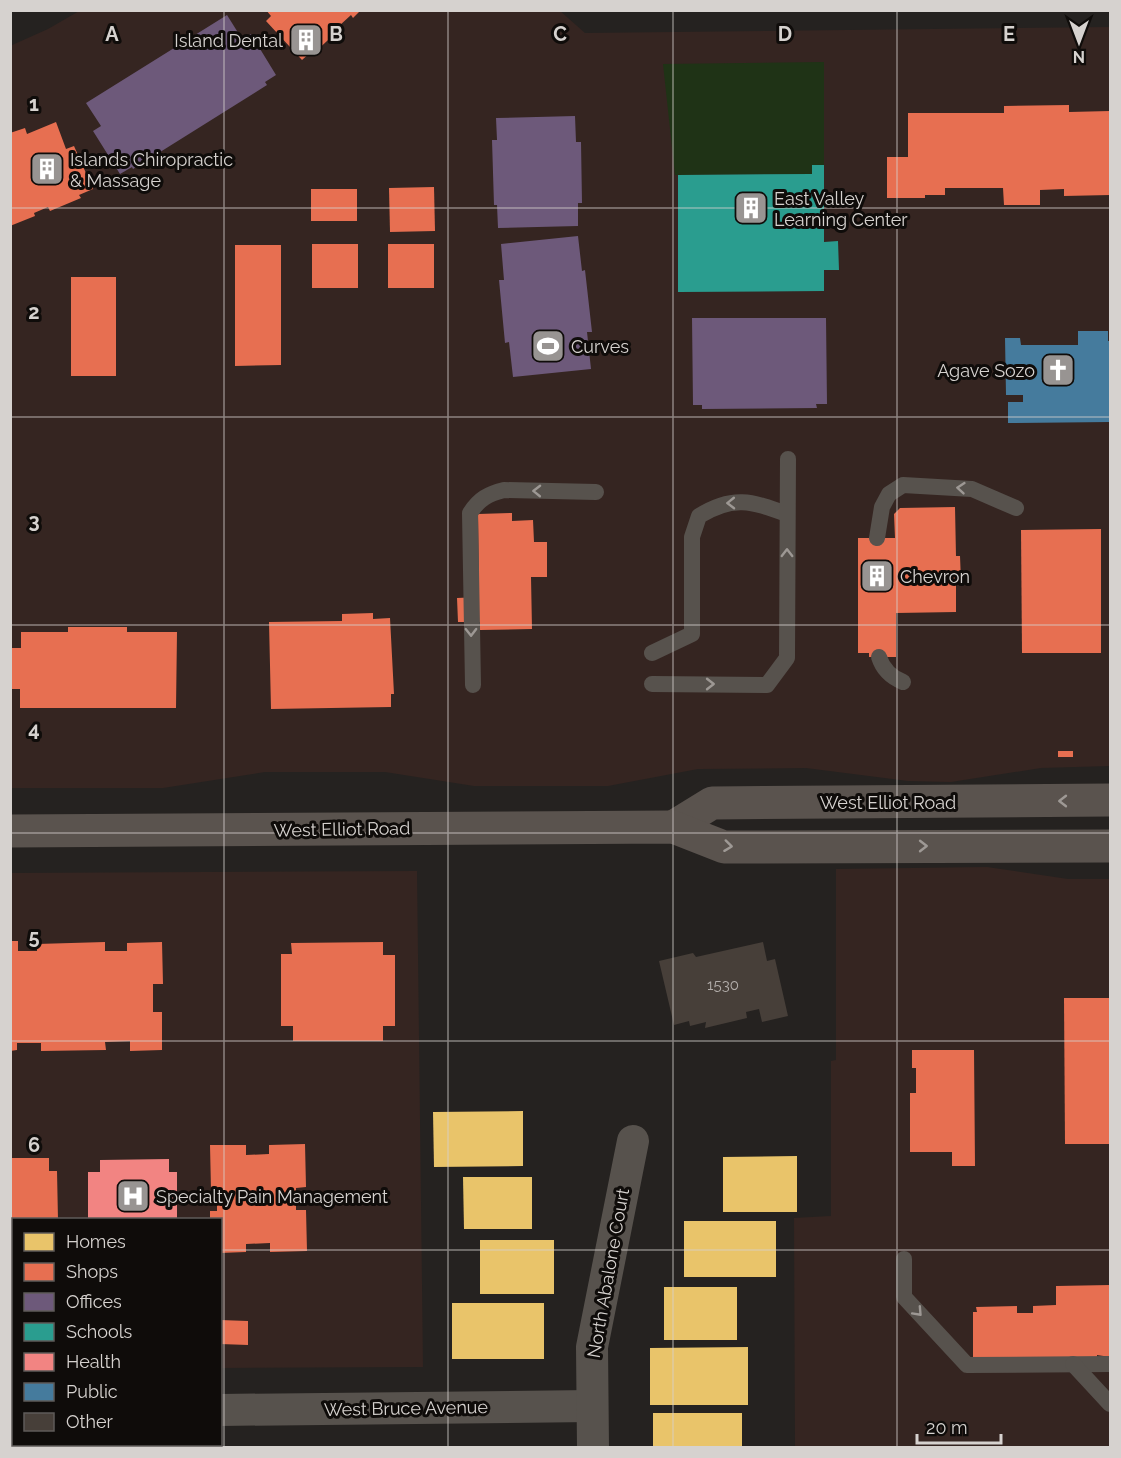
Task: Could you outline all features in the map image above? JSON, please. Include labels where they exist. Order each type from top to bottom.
[{"type":"main road","name":"West Elliot Road","points":[[673,827],[712,802],[1110,800]]},
{"type":"main road","name":"West Elliot Road","points":[[10,831],[673,827],[724,847],[1110,846]]},
{"type":"street","name":"North Abalone Court","points":[[593,1448],[591,1347],[633,1141]]},
{"type":"street","name":"West Bruce Avenue","points":[[222,1410],[592,1406]]},
{"type":"lane","points":[[652,684],[767,685],[787,658],[788,459]]},
{"type":"lane","points":[[877,538],[882,507],[889,494],[903,485],[972,489],[1016,507]]},
{"type":"lane","points":[[473,685],[470,513],[478,501],[504,490],[596,492]]},
{"type":"lane","points":[[652,653],[692,634],[692,537],[699,516],[719,503],[756,502],[787,514]]},
{"type":"lane","points":[[879,657],[882,666],[892,677],[903,682]]},
{"type":"lane","points":[[904,1259],[904,1297],[967,1365],[1110,1364]]},
{"type":"lane","points":[[1073,1364],[1110,1404]]},
{"type":"shaded area","points":[[81,10],[559,10],[585,33],[1110,27],[1110,766],[1041,768],[951,782],[908,781],[806,768],[698,769],[608,786],[474,786],[385,772],[265,772],[163,788],[11,788],[10,46],[48,29]]},
{"type":"shaded area","points":[[987,867],[1068,879],[1110,879],[1110,1447],[795,1447],[794,1218],[831,1216],[831,1061],[836,1060],[836,869]]},
{"type":"shaded area","points":[[417,871],[423,1367],[222,1368],[222,1218],[12,1218],[11,1368],[10,873]]},
{"type":"green space","points":[[824,62],[824,165],[812,165],[812,174],[675,175],[663,64]]},
{"type":"building: Homes","points":[[523,1111],[523,1166],[434,1167],[433,1112]]},
{"type":"building: Homes","points":[[797,1156],[797,1212],[723,1212],[723,1157]]},
{"type":"building: Homes","points":[[463,1177],[532,1177],[532,1229],[464,1229]]},
{"type":"building: Homes","points":[[684,1221],[776,1221],[776,1277],[684,1277]]},
{"type":"building: Homes","points":[[480,1240],[554,1240],[554,1294],[480,1294]]},
{"type":"building: Homes","points":[[664,1287],[737,1287],[737,1340],[664,1340]]},
{"type":"building: Homes","points":[[452,1303],[544,1303],[544,1359],[452,1359]]},
{"type":"building: Homes","points":[[748,1347],[748,1405],[650,1405],[650,1348]]},
{"type":"building: Homes","points":[[653,1413],[742,1413],[742,1448],[653,1448]]},
{"type":"building: Shops","name":"Island Dental","points":[[266,10],[361,10],[353,18],[351,15],[339,26],[341,28],[313,54],[311,52],[302,60],[266,21],[271,16]]},
{"type":"building: Shops","points":[[1069,105],[1069,112],[1110,111],[1110,195],[1064,196],[1064,189],[1040,190],[1040,205],[1004,205],[1003,188],[945,188],[945,195],[925,195],[925,198],[887,198],[887,157],[908,157],[908,113],[1004,113],[1004,106]]},
{"type":"building: Shops","name":"Islands Chiropractic & Massage","points":[[56,122],[66,149],[74,146],[93,189],[79,195],[81,198],[50,211],[48,207],[34,213],[35,216],[10,226],[10,133],[25,128],[27,134]]},
{"type":"building: Shops","points":[[434,187],[435,231],[390,232],[389,188]]},
{"type":"building: Shops","points":[[311,189],[357,189],[357,221],[311,221]]},
{"type":"building: Shops","points":[[312,244],[358,244],[358,288],[312,288]]},
{"type":"building: Shops","points":[[388,244],[434,244],[434,288],[388,288]]},
{"type":"building: Shops","points":[[235,245],[281,245],[281,365],[235,366]]},
{"type":"building: Shops","points":[[71,277],[116,277],[116,376],[71,376]]},
{"type":"building: Shops","points":[[955,507],[956,556],[960,556],[961,581],[956,582],[956,612],[896,613],[896,657],[869,657],[869,653],[858,653],[858,538],[895,538],[894,514],[900,508]]},
{"type":"building: Shops","points":[[512,513],[512,521],[533,520],[534,542],[547,542],[547,577],[531,577],[532,629],[480,630],[480,622],[458,622],[457,598],[479,597],[478,514]]},
{"type":"building: Shops","name":"Chevron","points":[[1101,529],[1101,653],[1022,653],[1021,530]]},
{"type":"building: Shops","points":[[373,613],[373,619],[390,618],[394,694],[391,694],[391,707],[271,709],[269,622],[342,621],[342,614]]},
{"type":"building: Shops","points":[[68,627],[127,627],[127,632],[177,632],[176,708],[20,708],[20,689],[10,689],[10,648],[21,648],[21,632],[68,632]]},
{"type":"building: Shops","points":[[1058,751],[1073,751],[1073,757],[1058,757]]},
{"type":"building: Shops","points":[[10,941],[18,941],[18,951],[37,951],[37,944],[105,942],[105,951],[127,951],[127,943],[162,942],[163,984],[153,984],[153,1012],[162,1012],[162,1050],[130,1051],[130,1041],[105,1042],[106,1050],[41,1051],[41,1043],[17,1043],[17,1050],[10,1051]]},
{"type":"building: Shops","points":[[383,942],[383,955],[395,955],[395,1026],[383,1026],[383,1041],[293,1041],[293,1026],[281,1026],[281,954],[292,954],[291,943]]},
{"type":"building: Shops","points":[[1064,998],[1110,998],[1110,1144],[1065,1144]]},
{"type":"building: Shops","points":[[912,1050],[974,1050],[975,1166],[952,1166],[952,1152],[910,1152],[910,1093],[916,1093],[916,1068],[912,1068]]},
{"type":"building: Shops","points":[[305,1144],[306,1187],[296,1188],[296,1210],[306,1210],[307,1251],[270,1252],[270,1243],[246,1244],[246,1252],[222,1253],[222,1218],[210,1218],[210,1211],[217,1211],[217,1190],[211,1190],[210,1145],[246,1145],[246,1155],[269,1154],[269,1145]]},
{"type":"building: Shops","points":[[10,1158],[49,1158],[49,1171],[57,1171],[58,1218],[12,1218],[12,1255],[10,1255]]},
{"type":"building: Shops","points":[[1110,1285],[1110,1357],[1097,1355],[1097,1362],[973,1363],[973,1312],[977,1312],[976,1307],[1017,1306],[1017,1313],[1033,1313],[1033,1306],[1056,1305],[1056,1286]]},
{"type":"building: Shops","points":[[222,1320],[248,1321],[248,1345],[222,1344]]},
{"type":"building: Shops","points":[[10,1322],[12,1322],[12,1345],[10,1345]]},
{"type":"building: Offices","points":[[227,15],[242,39],[251,34],[276,75],[265,82],[267,85],[133,169],[132,167],[120,174],[93,131],[101,126],[86,103]]},
{"type":"building: Offices","points":[[575,116],[576,142],[581,142],[582,203],[578,203],[578,226],[498,228],[497,205],[494,205],[492,140],[497,140],[496,118]]},
{"type":"building: Offices","points":[[578,236],[582,271],[585,270],[592,332],[587,332],[591,369],[513,377],[509,342],[505,343],[499,280],[504,280],[501,244]]},
{"type":"building: Offices","points":[[692,318],[826,318],[827,404],[816,404],[817,408],[702,409],[702,405],[693,405]]},
{"type":"building: Schools","name":"East Valley Learning Center","points":[[812,165],[824,165],[824,242],[838,241],[839,270],[824,270],[824,291],[678,292],[678,175],[812,174]]},
{"type":"building: Health","name":"Specialty Pain Management","points":[[169,1159],[169,1172],[177,1172],[177,1218],[88,1218],[88,1172],[100,1172],[100,1160]]},
{"type":"building: Public","name":"Agave Sozo","points":[[1078,331],[1108,331],[1110,422],[1008,423],[1008,402],[1023,402],[1023,395],[1006,395],[1005,338],[1020,338],[1021,345],[1078,345]]},
{"type":"building: Other","points":[[763,942],[767,961],[775,959],[788,1016],[762,1022],[759,1009],[746,1012],[747,1018],[705,1028],[706,1022],[690,1026],[689,1021],[674,1025],[659,961],[693,953],[696,957]]},
{"type":"place","name":"Island Dental","points":[[306,40]]},
{"type":"place","name":"Islands Chiropractic & Massage","points":[[47,169]]},
{"type":"place","name":"East Valley Learning Center","points":[[751,208]]},
{"type":"place","name":"Curves","points":[[548,346]]},
{"type":"place","name":"Agave Sozo","points":[[1058,370]]},
{"type":"place","name":"Chevron","points":[[877,576]]},
{"type":"place","name":"Specialty Pain Management","points":[[133,1196]]}]
